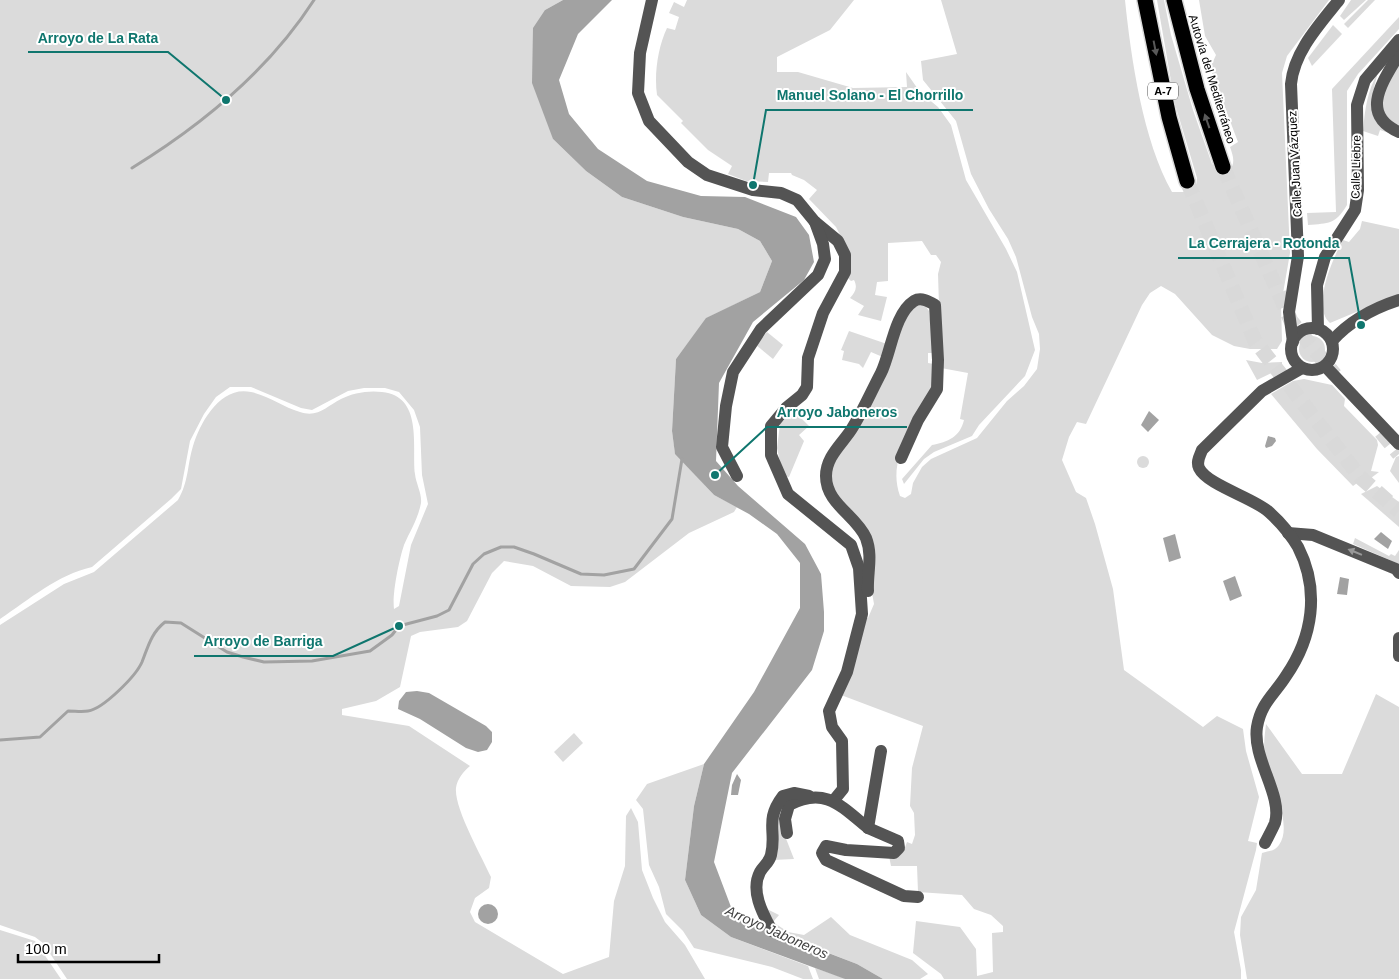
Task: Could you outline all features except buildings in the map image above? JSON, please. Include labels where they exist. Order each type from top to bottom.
[{"type":"highway","name":"A-7","points":[[1146,0],[1167,110],[1188,181]]},
{"type":"highway","name":"Autovía del Mediterráneo","points":[[1174,0],[1197,89],[1223,167]]},
{"type":"street","points":[[652,0],[640,53],[638,93],[649,120],[688,162],[707,175],[754,190],[781,194],[797,200],[816,222],[838,241],[845,255],[845,272],[822,313],[808,358],[808,387],[802,396],[786,408],[772,426],[771,456],[788,494],[851,546],[859,568],[862,614],[847,672],[829,711],[832,727],[842,741],[843,789],[834,800]]},
{"type":"street","name":"Calle Juan Vázquez","points":[[1293,342],[1289,312],[1298,256],[1292,70],[1297,58],[1338,0]]},
{"type":"street","name":"Calle Liebre","points":[[1318,329],[1317,285],[1325,257],[1354,210],[1358,190],[1357,105],[1364,80],[1399,40]]},
{"type":"street","points":[[1399,54],[1380,85],[1377,101],[1380,116],[1386,127],[1399,132]]},
{"type":"street","points":[[737,476],[722,447],[726,406],[733,372],[761,329],[818,275],[825,259],[823,244],[816,222]]},
{"type":"street","points":[[862,614],[868,605],[867,580],[870,556],[866,538],[856,524],[839,507],[827,487],[827,464],[851,430],[881,372],[895,330],[904,312],[914,301],[925,299],[935,304],[938,360],[937,389],[918,420],[901,458]]},
{"type":"street","points":[[1332,341],[1350,324],[1384,305],[1399,300]]},
{"type":"street","points":[[1265,843],[1275,821],[1274,801],[1258,755],[1257,728],[1262,705],[1286,676],[1301,652],[1310,619],[1312,595],[1307,571],[1298,547],[1288,533],[1269,511],[1210,478],[1199,468],[1198,460],[1202,450],[1262,391],[1302,368],[1314,370],[1325,366],[1333,355],[1332,341],[1326,333],[1318,329],[1308,329],[1298,334],[1293,342],[1292,355],[1302,368]]},
{"type":"street","points":[[1325,366],[1399,444]]},
{"type":"street","points":[[1288,533],[1313,535],[1396,569],[1399,573]]},
{"type":"street","points":[[1399,638],[1397,652],[1399,656]]},
{"type":"street","points":[[868,828],[881,751]]},
{"type":"street","points":[[772,931],[759,907],[757,885],[760,871],[768,863],[772,854],[771,821],[775,806],[783,796],[794,793],[834,800],[868,828],[898,841],[899,848],[894,852],[871,852],[826,846],[822,853],[826,860],[904,896],[918,897]]},
{"type":"street","points":[[787,833],[785,819],[789,805],[811,796]]},
{"type":"shaded area","points":[[0,0],[563,0],[545,10],[553,139],[586,171],[622,197],[683,217],[738,229],[760,241],[772,261],[760,292],[707,318],[676,359],[672,431],[675,453],[714,495],[737,507],[734,512],[689,533],[625,582],[610,587],[571,586],[533,566],[504,561],[492,573],[467,621],[458,627],[420,632],[411,636],[400,687],[376,701],[342,709],[342,715],[409,726],[470,766],[463,773],[456,788],[459,808],[491,877],[489,888],[475,898],[470,912],[475,922],[563,974],[609,957],[614,901],[625,866],[626,816],[631,808],[638,822],[642,870],[653,898],[665,922],[685,945],[705,979],[67,979],[43,943],[35,937],[0,925],[0,625],[64,584],[94,572],[178,500],[184,486],[196,437],[213,407],[230,394],[240,391],[258,394],[294,410],[306,413],[317,412],[345,397],[366,392],[382,392],[395,396],[404,403],[410,412],[413,424],[415,474],[421,503],[400,559],[395,586],[394,609],[399,606],[411,545],[428,504],[422,475],[420,427],[414,410],[399,392],[385,388],[364,388],[348,391],[312,410],[301,408],[251,387],[230,387],[216,397],[204,414],[190,441],[181,489],[92,567],[55,582],[0,619]]},
{"type":"shaded area","points":[[563,0],[612,0],[578,34],[559,80],[569,114],[598,149],[647,181],[701,196],[745,197],[796,217],[809,235],[814,262],[804,280],[753,322],[719,383],[716,461],[738,486],[805,544],[821,574],[824,631],[812,670],[732,773],[714,862],[731,907],[753,924],[857,964],[883,979],[845,979],[731,937],[701,915],[685,880],[694,806],[704,764],[754,692],[800,608],[800,563],[777,534],[749,514],[714,495],[675,454],[672,431],[676,359],[706,318],[760,292],[772,261],[760,241],[738,229],[683,217],[622,197],[586,171],[553,139],[532,83],[533,28],[545,10]]},
{"type":"shaded area","points":[[687,0],[854,0],[830,30],[777,57],[777,72],[798,72],[853,88],[907,87],[906,72],[920,92],[938,107],[951,125],[966,180],[1006,249],[1017,272],[1035,350],[1025,376],[979,425],[972,436],[934,452],[924,459],[904,484],[902,479],[932,445],[956,435],[960,431],[964,420],[960,419],[968,373],[941,368],[938,274],[941,262],[936,255],[931,255],[922,241],[888,243],[888,281],[877,282],[875,295],[887,297],[881,321],[858,315],[864,306],[850,298],[855,292],[856,285],[854,280],[851,281],[848,278],[846,247],[836,227],[809,199],[817,190],[791,173],[769,173],[768,182],[746,181],[728,174],[732,166],[708,150],[657,95],[656,70],[661,44],[667,28],[675,30],[679,17],[669,13],[674,2],[684,7]]},
{"type":"shaded area","points":[[941,0],[1125,0],[1135,73],[1153,149],[1172,192],[1191,192],[1196,186],[1197,178],[1175,104],[1157,0],[1164,0],[1171,35],[1193,110],[1212,164],[1224,172],[1229,171],[1233,165],[1230,147],[1238,142],[1210,68],[1216,55],[1205,36],[1199,0],[1329,0],[1287,56],[1282,73],[1290,253],[1281,305],[1282,341],[1277,349],[1250,349],[1234,346],[1212,335],[1175,294],[1161,286],[1150,293],[1142,305],[1086,424],[1077,422],[1069,437],[1062,460],[1076,492],[1086,498],[1095,524],[1113,589],[1124,670],[1203,727],[1217,716],[1243,729],[1246,751],[1259,797],[1248,841],[1257,843],[1256,850],[1234,932],[1241,979],[944,979],[941,974],[913,953],[916,921],[960,927],[976,949],[977,976],[993,972],[992,933],[1003,932],[1003,926],[991,915],[974,909],[962,895],[918,892],[917,866],[891,866],[889,856],[903,853],[907,842],[912,844],[915,835],[914,813],[910,806],[912,768],[923,726],[841,695],[864,618],[868,618],[874,604],[870,581],[872,549],[837,500],[829,470],[911,308],[924,304],[929,311],[934,353],[928,353],[928,363],[934,364],[932,387],[927,401],[906,440],[897,467],[900,496],[905,498],[911,494],[913,483],[922,467],[931,459],[977,438],[1007,401],[1024,386],[1037,369],[1040,349],[1039,334],[1032,317],[1016,257],[1008,239],[989,209],[971,174],[956,121],[923,80],[921,61],[957,54]]},
{"type":"shaded area","points":[[1351,0],[1366,0],[1344,20],[1340,16]]},
{"type":"shaded area","points":[[1368,0],[1375,0],[1348,28],[1344,24]]},
{"type":"shaded area","points":[[1399,17],[1399,29],[1358,74],[1347,91],[1347,205],[1335,220],[1308,225],[1307,213],[1336,212],[1332,89]]},
{"type":"shaded area","points":[[1333,25],[1342,34],[1312,66],[1308,58]]},
{"type":"shaded area","points":[[1399,61],[1399,125],[1388,118],[1385,113],[1382,94],[1390,73]]},
{"type":"shaded area","points":[[1378,72],[1373,92],[1373,105],[1389,133],[1380,130],[1378,136],[1363,131],[1367,101]]},
{"type":"shaded area","points":[[1362,221],[1399,229],[1399,294],[1330,323],[1325,316],[1323,306],[1323,294],[1329,270],[1343,240],[1349,242],[1360,229]]},
{"type":"shaded area","points":[[849,331],[887,344],[885,358],[871,352],[863,368],[859,364],[842,360],[844,351],[841,350]]},
{"type":"shaded area","points":[[767,332],[783,345],[773,359],[756,345]]},
{"type":"shaded area","points":[[1312,336],[1321,340],[1325,349],[1321,358],[1312,362],[1303,358],[1299,349],[1303,340]]},
{"type":"shaded area","points":[[1246,360],[1262,363],[1282,362],[1282,368],[1257,380]]},
{"type":"shaded area","points":[[1304,379],[1332,385],[1345,399],[1344,406],[1377,440],[1378,445],[1371,471],[1379,472],[1367,481],[1364,478],[1353,486],[1317,449],[1271,394],[1293,381]]},
{"type":"shaded area","points":[[794,411],[809,426],[799,435],[804,441],[789,477],[783,476],[777,448],[780,424]]},
{"type":"shaded area","points":[[1149,411],[1159,420],[1148,432],[1141,425]]},
{"type":"shaded area","points":[[1268,436],[1275,438],[1276,441],[1272,446],[1266,448],[1265,446]]},
{"type":"shaded area","points":[[1143,456],[1149,462],[1143,468],[1137,462]]},
{"type":"shaded area","points":[[1399,456],[1399,483],[1390,471],[1396,457]]},
{"type":"shaded area","points":[[1377,486],[1399,502],[1399,527],[1361,494]]},
{"type":"shaded area","points":[[1381,532],[1392,541],[1388,549],[1374,539]]},
{"type":"shaded area","points":[[1175,534],[1181,558],[1169,562],[1163,538]]},
{"type":"shaded area","points":[[1355,538],[1389,556],[1391,554],[1395,556],[1399,550],[1399,564],[1353,544]]},
{"type":"shaded area","points":[[1235,576],[1242,596],[1230,601],[1223,581]]},
{"type":"shaded area","points":[[1340,577],[1349,579],[1347,595],[1337,594]]},
{"type":"shaded area","points":[[406,692],[429,693],[486,726],[492,732],[492,742],[487,750],[478,752],[466,748],[420,719],[398,709],[399,701]]},
{"type":"shaded area","points":[[1376,694],[1399,707],[1399,979],[1247,979],[1240,935],[1241,917],[1256,890],[1262,853],[1272,850],[1279,845],[1283,837],[1284,826],[1279,801],[1265,755],[1266,724],[1302,774],[1342,774]]},
{"type":"shaded area","points":[[574,733],[583,743],[563,762],[554,752]]},
{"type":"shaded area","points":[[704,764],[694,806],[685,880],[701,915],[731,937],[808,966],[813,979],[803,979],[772,967],[694,948],[683,931],[666,914],[659,887],[649,865],[643,809],[636,800],[647,784]]},
{"type":"shaded area","points":[[737,774],[741,780],[738,795],[731,795],[732,785]]},
{"type":"shaded area","points":[[778,804],[783,831],[794,859],[773,860]]},
{"type":"shaded area","points":[[488,904],[495,907],[498,914],[495,921],[488,924],[481,921],[478,914],[481,907]]},
{"type":"shaded area","points":[[765,908],[779,915],[773,922],[788,932],[804,935],[831,917],[850,935],[912,960],[928,974],[920,979],[883,979],[857,964],[775,932]]},
{"type":"shaded area","points":[[0,930],[35,941],[61,979],[0,979]]},
{"type":"shaded area","points":[[815,968],[844,978],[845,979],[819,979]]},
{"type":"waterway","points":[[132,168],[184,133],[255,73],[296,26],[314,0]]},
{"type":"waterway","points":[[0,740],[40,737],[68,711],[88,711],[102,704],[118,691],[139,668],[153,636],[165,622],[181,623],[227,652],[243,657],[264,662],[312,661],[370,651],[392,635],[399,626],[437,616],[449,610],[473,564],[484,554],[501,547],[514,547],[581,574],[604,575],[634,569],[672,519],[682,459]]},
{"type":"tunnel","points":[[1223,167],[1291,321],[1335,375]]},
{"type":"tunnel","points":[[1187,181],[1255,341],[1360,477],[1399,511]]},
{"type":"tunnel","points":[[1381,432],[1399,454]]},
{"type":"place","name":"Arroyo de La Rata","points":[[226,100]]},
{"type":"place","name":"Manuel Solano - El Chorrillo","points":[[753,185]]},
{"type":"place","name":"La Cerrajera - Rotonda","points":[[1361,325]]},
{"type":"place","name":"Arroyo Jaboneros","points":[[715,475]]},
{"type":"place","name":"Arroyo de Barriga","points":[[399,626]]}]
